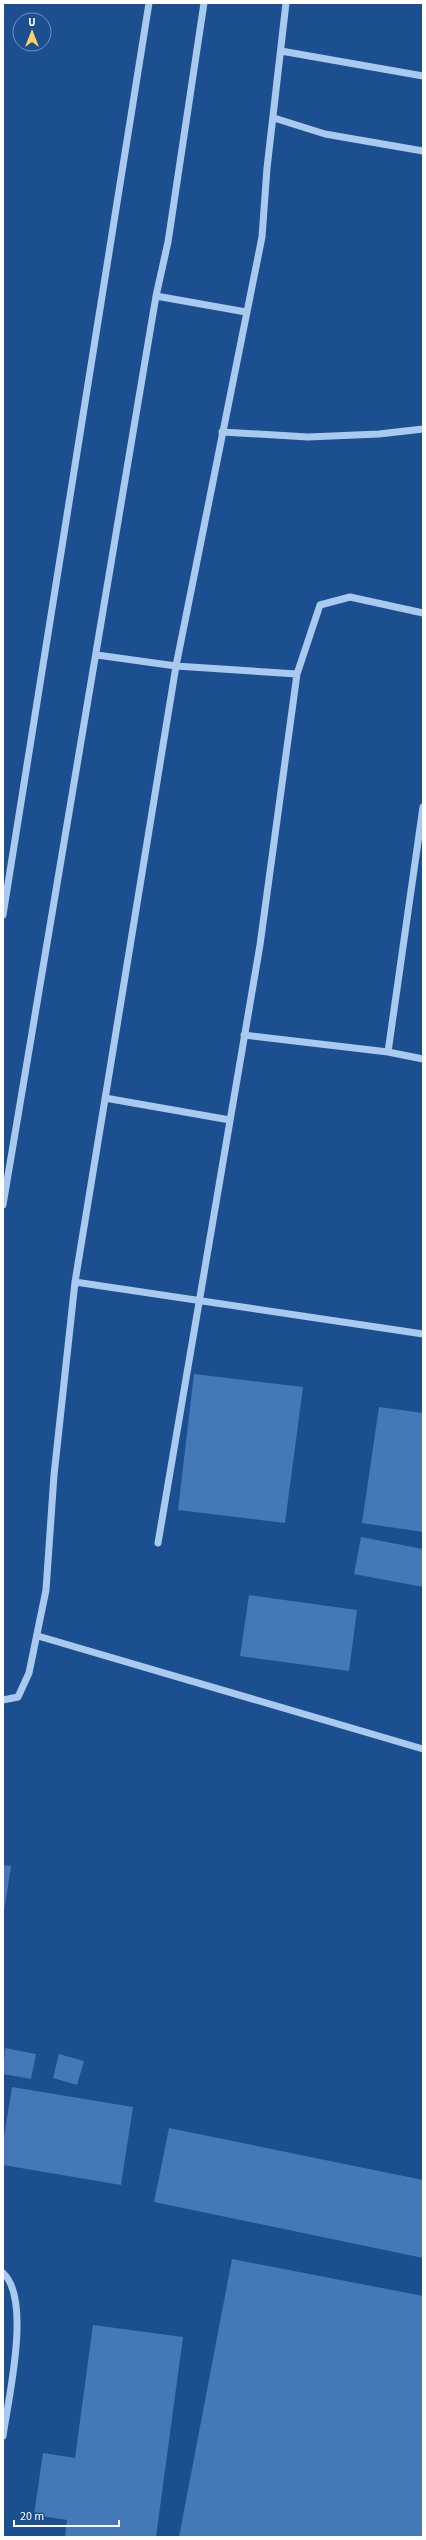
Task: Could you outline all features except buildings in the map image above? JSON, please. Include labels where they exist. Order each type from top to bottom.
[{"type":"lane","points":[[3,915],[148,3]]},
{"type":"lane","points":[[3,1205],[97,655],[156,296],[168,242],[204,3]]},
{"type":"lane","points":[[3,1700],[18,1697],[29,1673],[38,1636],[46,1590],[54,1475],[75,1282],[176,666],[262,237],[267,168],[274,118],[286,3]]},
{"type":"lane","points":[[280,51],[423,76]]},
{"type":"lane","points":[[274,118],[325,134],[423,151]]},
{"type":"lane","points":[[156,296],[246,312]]},
{"type":"lane","points":[[222,432],[308,437],[379,434],[423,429]]},
{"type":"lane","points":[[158,1543],[260,945],[297,674],[320,605],[350,596],[423,613]]},
{"type":"lane","points":[[97,655],[176,666],[297,674]]},
{"type":"lane","points":[[388,1052],[423,807]]},
{"type":"lane","points":[[244,1035],[388,1052],[423,1059]]},
{"type":"lane","points":[[105,1098],[230,1120]]},
{"type":"lane","points":[[75,1282],[423,1334]]},
{"type":"lane","points":[[38,1636],[423,1749]]},
{"type":"lane","points":[[3,2273],[15,2294],[18,2331],[3,2436]]}]
